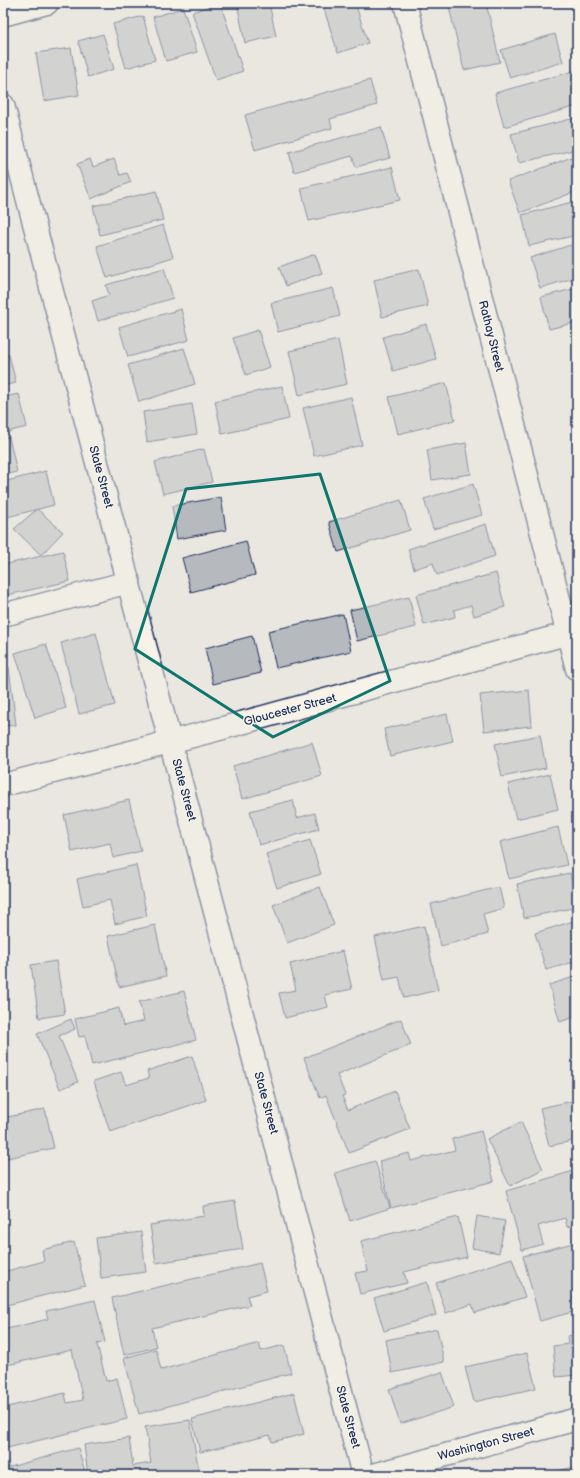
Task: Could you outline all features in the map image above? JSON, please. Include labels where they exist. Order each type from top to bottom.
[{"type":"street","points":[[3,15],[47,3]]},
{"type":"street","name":"Rathay Street","points":[[406,3],[572,632],[577,669]]},
{"type":"street","name":"State Street","points":[[3,105],[363,1475]]},
{"type":"street","points":[[3,615],[128,582]]},
{"type":"street","name":"Gloucester Street","points":[[3,785],[171,742],[572,632]]},
{"type":"street","name":"Washington Street","points":[[373,1475],[577,1420]]},
{"type":"highlighted area","points":[[320,474],[390,681],[273,737],[135,649],[186,489]]},
{"type":"building","points":[[220,3],[243,71],[216,80],[192,12]]},
{"type":"building","points":[[237,3],[269,3],[276,36],[245,43]]},
{"type":"building","points":[[322,3],[355,3],[368,43],[338,53]]},
{"type":"building","points":[[466,3],[486,3],[500,62],[464,70],[449,7]]},
{"type":"building","points":[[183,8],[197,52],[166,61],[153,17]]},
{"type":"building","points":[[143,16],[155,60],[126,68],[113,24]]},
{"type":"building","points":[[103,34],[114,69],[88,77],[78,41]]},
{"type":"building","points":[[555,34],[563,62],[510,78],[501,50]]},
{"type":"building","points":[[71,48],[79,95],[44,101],[36,53]]},
{"type":"building","points":[[574,71],[577,83],[577,106],[504,127],[495,93]]},
{"type":"building","points":[[370,80],[377,105],[330,119],[332,128],[255,150],[245,115]]},
{"type":"building","points":[[575,118],[577,126],[577,149],[519,163],[511,134]]},
{"type":"building","points":[[381,127],[390,158],[356,167],[352,156],[294,172],[289,152]]},
{"type":"building","points":[[577,155],[577,191],[520,213],[508,181]]},
{"type":"building","points":[[90,159],[93,167],[114,159],[120,175],[127,173],[131,182],[91,199],[77,164]]},
{"type":"building","points":[[392,167],[400,200],[309,221],[301,188]]},
{"type":"building","points":[[156,191],[163,220],[100,235],[93,206]]},
{"type":"building","points":[[572,202],[577,223],[577,235],[529,246],[522,215]]},
{"type":"building","points":[[163,225],[173,257],[107,278],[97,246]]},
{"type":"building","points":[[577,243],[577,277],[540,288],[530,258]]},
{"type":"building","points":[[315,254],[322,273],[286,286],[279,267]]},
{"type":"building","points":[[164,268],[173,298],[98,321],[92,301],[109,295],[106,285]]},
{"type":"building","points":[[419,269],[428,306],[382,317],[374,280]]},
{"type":"building","points":[[333,288],[340,316],[278,332],[271,303]]},
{"type":"building","points":[[577,288],[577,322],[549,329],[541,297]]},
{"type":"building","points":[[181,309],[189,340],[128,357],[119,327]]},
{"type":"building","points":[[426,324],[436,359],[393,371],[383,337]]},
{"type":"building","points":[[3,326],[6,339],[3,340]]},
{"type":"building","points":[[258,330],[270,367],[246,375],[233,338]]},
{"type":"building","points":[[338,340],[347,384],[299,395],[289,351]]},
{"type":"building","points":[[184,348],[195,384],[139,402],[128,365]]},
{"type":"building","points":[[9,355],[16,383],[3,386],[3,356]]},
{"type":"building","points":[[446,383],[455,420],[398,434],[389,397]]},
{"type":"building","points":[[282,386],[289,419],[222,434],[215,401]]},
{"type":"building","points":[[19,394],[27,427],[3,433],[3,397]]},
{"type":"building","points":[[351,397],[362,445],[314,456],[303,408]]},
{"type":"building","points":[[192,404],[197,434],[147,442],[143,412]]},
{"type":"building","points":[[9,437],[17,472],[3,475],[3,438]]},
{"type":"building","points":[[466,443],[471,474],[432,480],[427,450]]},
{"type":"building","points":[[204,449],[212,482],[163,494],[155,462]]},
{"type":"building","points":[[46,471],[54,505],[3,518],[3,482]]},
{"type":"building","points":[[473,484],[482,515],[433,529],[424,499]]},
{"type":"building","points":[[221,497],[226,530],[177,539],[172,506]]},
{"type":"building","points":[[401,500],[410,530],[338,552],[329,522]]},
{"type":"building","points":[[37,509],[63,532],[41,555],[14,529]]},
{"type":"building","points":[[486,524],[495,556],[437,575],[433,563],[414,569],[408,549]]},
{"type":"building","points":[[246,541],[255,575],[191,592],[182,558]]},
{"type":"building","points":[[63,551],[70,581],[3,596],[3,565]]},
{"type":"building","points":[[496,573],[505,607],[474,616],[471,605],[454,610],[455,617],[424,625],[416,595]]},
{"type":"building","points":[[409,597],[416,627],[357,641],[350,610]]},
{"type":"building","points":[[343,614],[351,651],[276,668],[268,631]]},
{"type":"building","points":[[96,633],[115,705],[79,714],[61,643]]},
{"type":"building","points":[[252,636],[261,673],[213,684],[205,648]]},
{"type":"building","points":[[46,644],[66,708],[35,718],[15,653]]},
{"type":"building","points":[[9,667],[16,725],[3,726],[3,668]]},
{"type":"building","points":[[529,690],[532,726],[484,731],[480,695]]},
{"type":"building","points":[[447,714],[453,741],[390,756],[384,729]]},
{"type":"building","points":[[540,735],[546,768],[502,777],[495,744]]},
{"type":"building","points":[[312,742],[322,776],[242,799],[233,766]]},
{"type":"building","points":[[550,774],[558,809],[516,819],[508,784]]},
{"type":"building","points":[[129,800],[141,851],[113,858],[110,843],[72,852],[64,815]]},
{"type":"building","points":[[293,800],[297,818],[315,813],[319,829],[259,845],[250,811]]},
{"type":"building","points":[[558,827],[567,865],[509,879],[500,842]]},
{"type":"building","points":[[310,840],[321,874],[277,888],[266,854]]},
{"type":"building","points":[[136,865],[147,916],[115,924],[110,900],[83,906],[77,879]]},
{"type":"building","points":[[570,873],[577,907],[524,918],[517,884]]},
{"type":"building","points":[[320,887],[334,925],[287,943],[273,905]]},
{"type":"building","points":[[499,887],[504,908],[483,914],[488,934],[441,946],[431,904]]},
{"type":"building","points":[[577,920],[577,961],[546,970],[535,933]]},
{"type":"building","points":[[155,925],[166,976],[119,987],[108,936]]},
{"type":"building","points":[[424,926],[438,990],[404,998],[399,977],[384,980],[375,937]]},
{"type":"building","points":[[343,951],[352,989],[325,995],[328,1007],[285,1018],[279,993],[296,990],[290,964]]},
{"type":"building","points":[[56,961],[65,1014],[39,1018],[31,965]]},
{"type":"building","points":[[577,976],[577,1016],[560,1022],[549,985]]},
{"type":"building","points":[[184,991],[196,1040],[92,1065],[85,1036],[79,1037],[75,1019],[119,1008],[123,1026],[144,1021],[139,1002]]},
{"type":"building","points":[[71,1019],[75,1029],[59,1036],[78,1082],[60,1089],[37,1034]]},
{"type":"building","points":[[401,1019],[411,1045],[337,1075],[345,1095],[342,1096],[348,1110],[395,1091],[410,1129],[349,1153],[326,1095],[320,1098],[304,1058]]},
{"type":"building","points":[[577,1033],[577,1056],[572,1034]]},
{"type":"building","points":[[192,1056],[206,1100],[110,1132],[94,1081],[121,1072],[126,1085],[149,1078],[147,1071]]},
{"type":"building","points":[[577,1100],[577,1140],[549,1146],[540,1108]]},
{"type":"building","points":[[45,1109],[54,1148],[3,1159],[3,1118]]},
{"type":"building","points":[[521,1122],[543,1169],[510,1186],[487,1139]]},
{"type":"building","points":[[481,1131],[494,1181],[391,1208],[379,1161],[409,1153],[411,1161],[455,1150],[452,1139]]},
{"type":"building","points":[[375,1161],[390,1208],[350,1221],[335,1173]]},
{"type":"building","points":[[577,1170],[577,1224],[567,1227],[565,1218],[538,1226],[543,1244],[522,1250],[506,1191]]},
{"type":"building","points":[[235,1201],[243,1249],[156,1263],[150,1225],[204,1216],[203,1206]]},
{"type":"building","points":[[477,1216],[505,1221],[499,1253],[472,1248]]},
{"type":"building","points":[[458,1217],[467,1257],[404,1272],[407,1283],[360,1294],[355,1273],[368,1271],[361,1241]]},
{"type":"building","points":[[141,1232],[146,1272],[101,1278],[96,1238]]},
{"type":"building","points":[[74,1242],[85,1285],[3,1306],[3,1272],[44,1261],[42,1250]]},
{"type":"building","points":[[577,1242],[577,1296],[572,1298],[576,1311],[540,1321],[523,1256]]},
{"type":"building","points":[[512,1258],[525,1297],[475,1313],[472,1304],[446,1313],[436,1283]]},
{"type":"building","points":[[260,1263],[267,1291],[247,1296],[250,1305],[152,1328],[156,1347],[124,1355],[112,1298]]},
{"type":"building","points":[[427,1282],[436,1315],[384,1331],[374,1298]]},
{"type":"building","points":[[95,1300],[105,1342],[97,1344],[106,1381],[117,1378],[127,1419],[3,1449],[3,1408],[65,1393],[67,1403],[83,1400],[72,1350],[3,1366],[3,1330],[48,1319],[46,1311]]},
{"type":"building","points":[[437,1329],[444,1362],[392,1373],[386,1340]]},
{"type":"building","points":[[577,1335],[577,1375],[556,1377],[553,1346],[568,1344],[567,1336]]},
{"type":"building","points":[[259,1343],[261,1351],[284,1345],[291,1373],[139,1414],[124,1358],[156,1349],[161,1370]]},
{"type":"building","points":[[527,1353],[536,1388],[474,1402],[465,1367]]},
{"type":"building","points":[[442,1372],[454,1407],[400,1424],[389,1389]]},
{"type":"building","points":[[294,1393],[304,1434],[272,1442],[270,1435],[200,1452],[192,1419]]},
{"type":"building","points":[[190,1420],[199,1472],[178,1475],[88,1475],[84,1445],[129,1438],[133,1466],[151,1463],[145,1427]]},
{"type":"building","points":[[78,1448],[86,1475],[3,1475],[3,1469]]},
{"type":"building","points":[[574,1467],[576,1475],[540,1475]]}]
